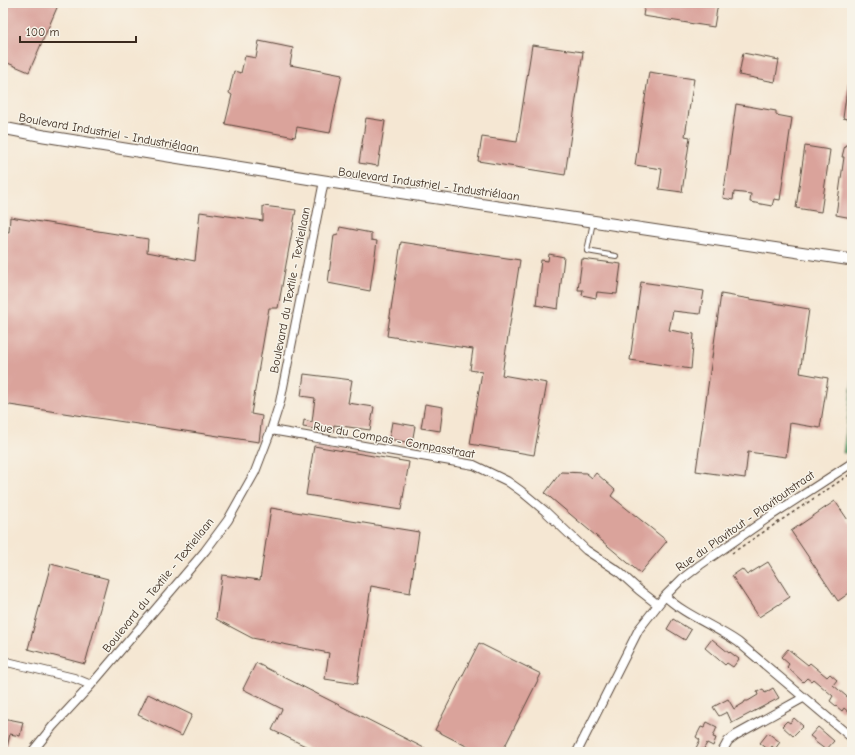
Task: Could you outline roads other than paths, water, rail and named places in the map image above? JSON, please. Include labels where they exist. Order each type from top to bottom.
[{"type":"main road","name":"Boulevard Industriel - Industriélaan","points":[[3,128],[44,136],[324,181],[852,260]]},
{"type":"street","name":"Boulevard du Textile - Textiellaan","points":[[32,752],[205,551],[228,520],[255,472],[280,402],[324,181]]},
{"type":"street","name":"Rue du Compas - Compasstraat","points":[[271,430],[474,465],[506,481],[521,491],[545,511],[586,550],[618,571],[657,604]]},
{"type":"street","name":"Rue du Plavitout - Plavitoutstraat","points":[[577,752],[629,647],[639,629],[657,604],[682,579],[700,565],[772,515],[852,463]]},
{"type":"street","points":[[665,596],[678,606],[724,632],[738,642],[852,738]]},
{"type":"street","points":[[3,661],[74,678],[91,685]]},
{"type":"street","points":[[722,752],[728,741],[736,735],[803,698]]},
{"type":"lane","points":[[593,221],[587,251],[616,256]]}]
